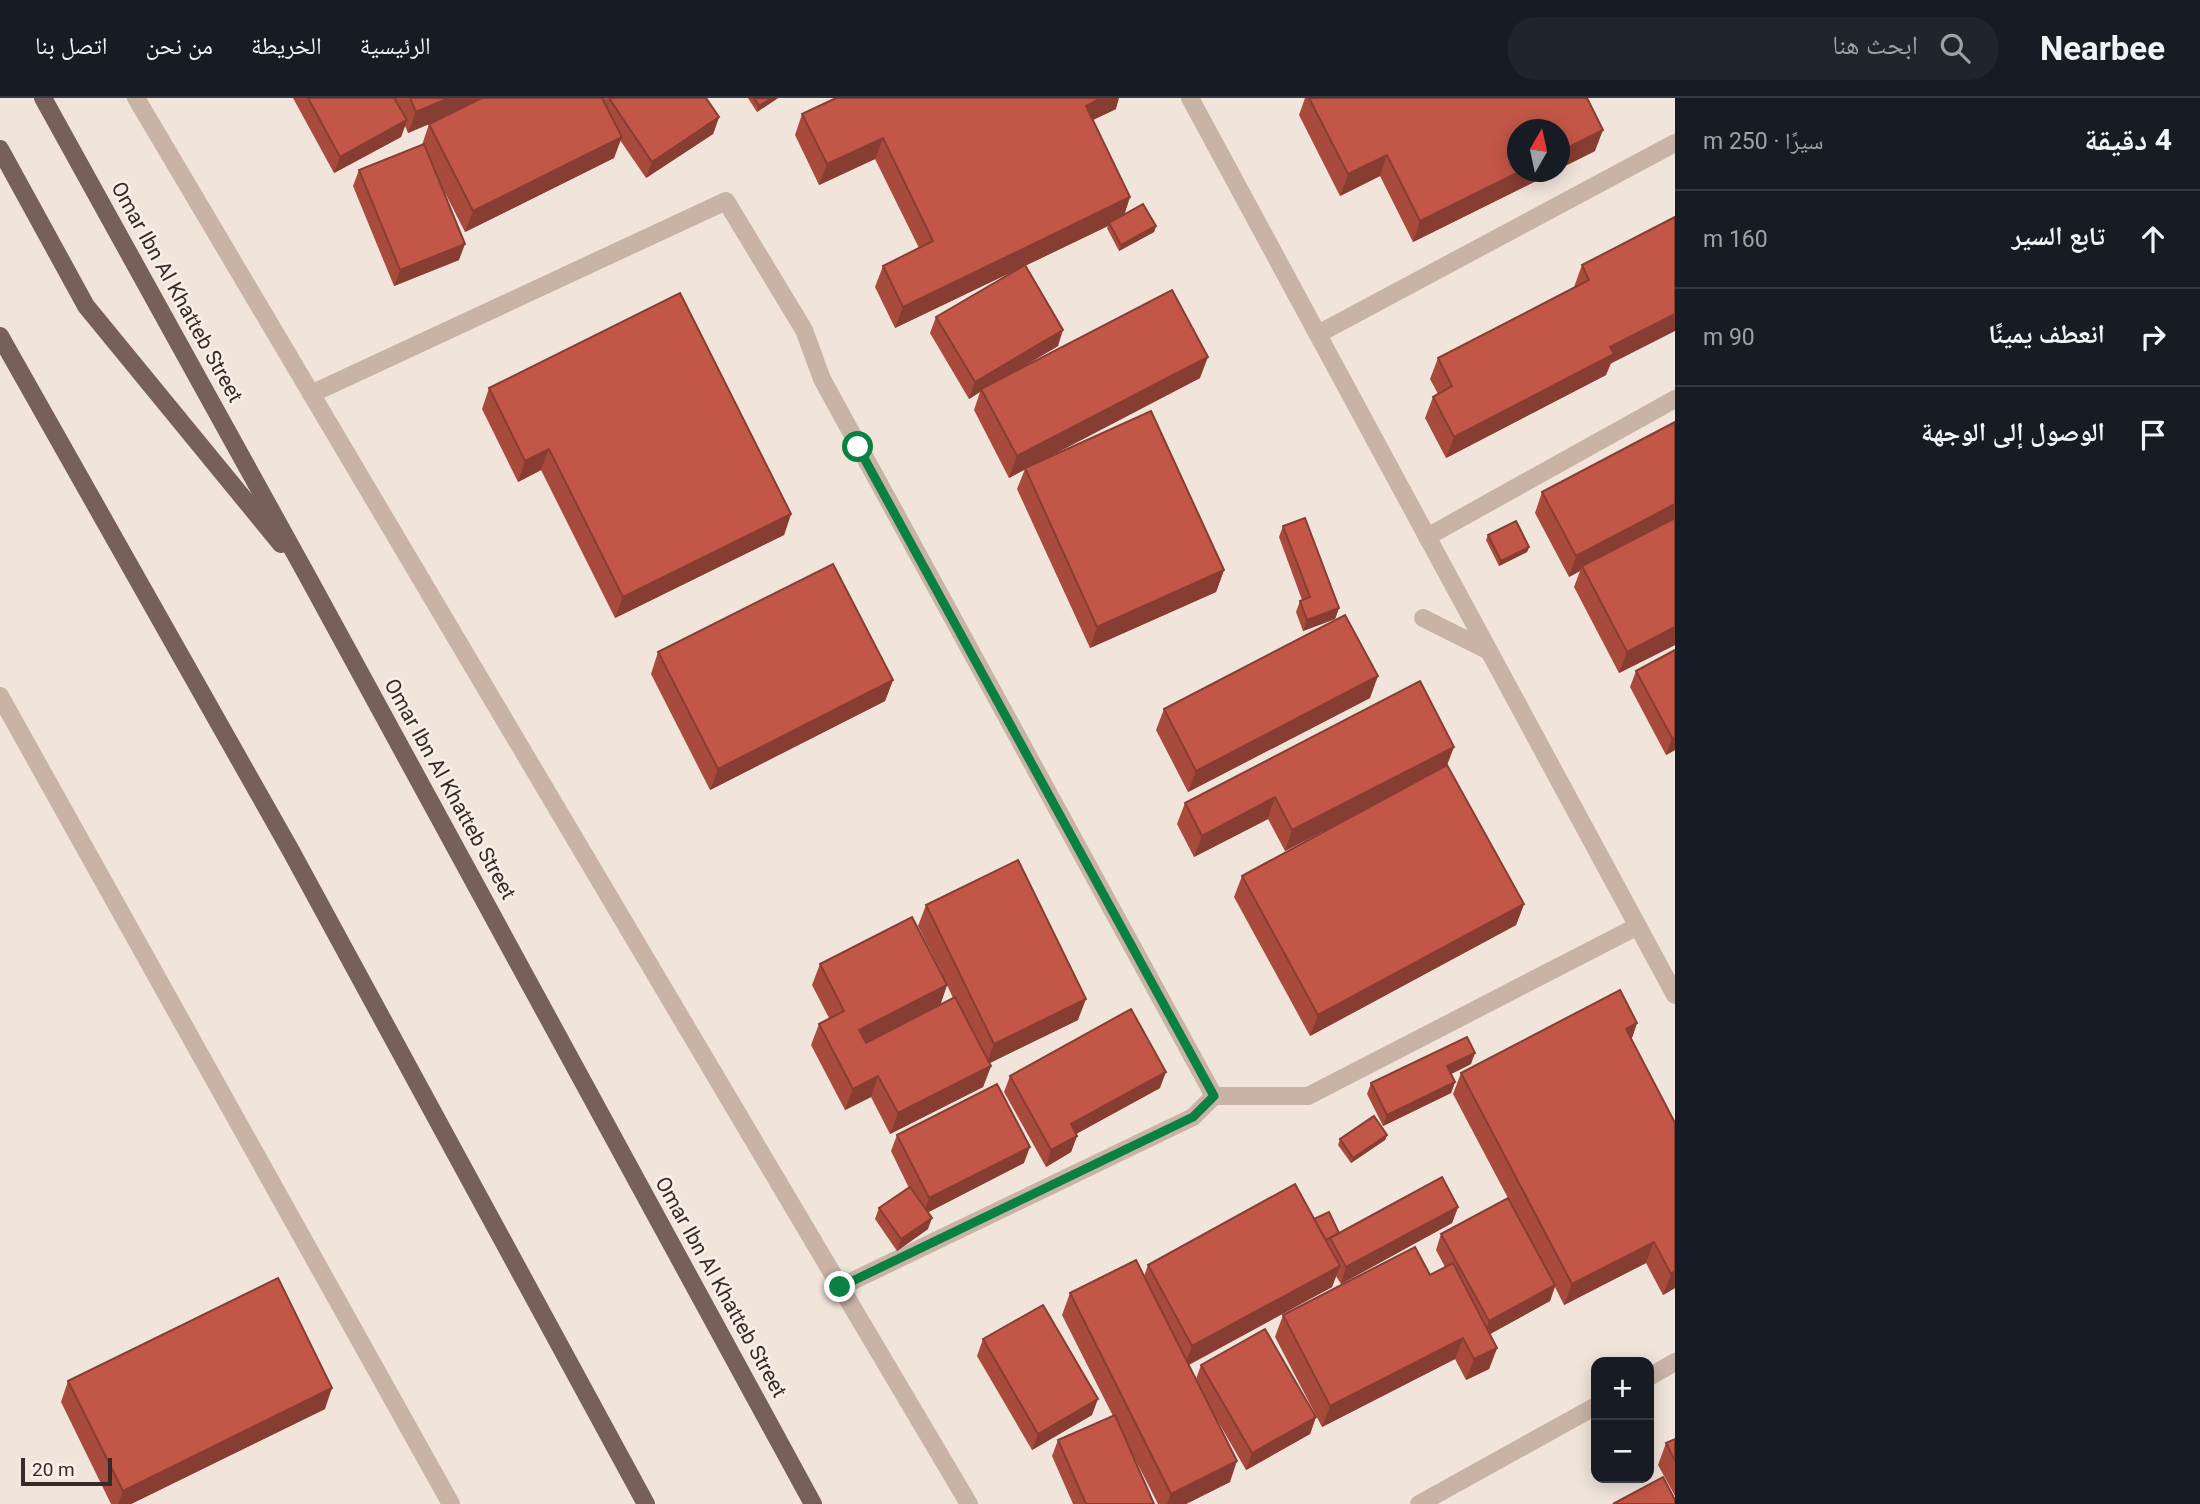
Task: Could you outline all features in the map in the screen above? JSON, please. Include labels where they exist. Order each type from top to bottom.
[{"type":"main road","name":"Omar Ibn Al Khatteb Street","points":[[43,98],[309,579],[813,1504]]},
{"type":"main road","points":[[0,149],[86,306],[309,579]]},
{"type":"main road","points":[[0,336],[291,851],[646,1504]]},
{"type":"street","points":[[136,98],[969,1504]]},
{"type":"street","points":[[1190,98],[1675,995]]},
{"type":"street","points":[[1318,334],[1675,144]]},
{"type":"street","points":[[312,394],[726,201],[804,330],[828,391],[1214,1096]]},
{"type":"street","points":[[1427,537],[1675,400]]},
{"type":"street","points":[[1423,618],[1489,651]]},
{"type":"street","points":[[0,696],[451,1504]]},
{"type":"street","points":[[840,1287],[1193,1117],[1214,1096],[1308,1096],[1638,926]]},
{"type":"street","points":[[1654,1374],[1675,1362]]},
{"type":"street","points":[[1419,1504],[1591,1409]]},
{"type":"building","points":[[308,98],[394,98],[407,120],[340,157]]},
{"type":"building","points":[[410,98],[449,98],[416,112]]},
{"type":"building","points":[[482,98],[602,98],[622,137],[473,211],[429,124]]},
{"type":"building","points":[[609,98],[706,98],[719,117],[652,162]]},
{"type":"building","points":[[754,98],[772,98],[759,106]]},
{"type":"building","points":[[836,98],[1101,98],[1086,106],[1130,197],[903,307],[883,266],[933,241],[883,138],[827,164],[802,114]]},
{"type":"building","points":[[1309,98],[1587,98],[1603,130],[1570,146],[1570,119],[1507,119],[1507,178],[1420,221],[1387,155],[1348,174]]},
{"type":"building","points":[[424,144],[465,244],[400,270],[359,170]]},
{"type":"building","points":[[1143,204],[1156,226],[1121,245],[1109,223]]},
{"type":"building","points":[[1675,217],[1675,314],[1610,347],[1614,354],[1454,437],[1433,397],[1452,386],[1438,358],[1589,280],[1582,265]]},
{"type":"building","points":[[1025,265],[1063,330],[975,382],[936,317]]},
{"type":"building","points":[[1172,290],[1208,357],[1017,456],[981,389]]},
{"type":"building","points":[[680,293],[791,514],[623,597],[549,449],[525,461],[489,388]]},
{"type":"building","points":[[1151,411],[1224,570],[1097,627],[1025,468]]},
{"type":"building","points":[[1675,422],[1675,504],[1576,556],[1542,492]]},
{"type":"building","points":[[1305,518],[1339,608],[1307,620],[1300,601],[1310,597],[1283,526]]},
{"type":"building","points":[[1675,518],[1675,627],[1627,652],[1582,566]]},
{"type":"building","points":[[1516,521],[1529,547],[1501,561],[1488,535]]},
{"type":"building","points":[[833,564],[893,680],[718,769],[658,652]]},
{"type":"building","points":[[1345,615],[1378,676],[1196,771],[1164,709]]},
{"type":"building","points":[[1675,650],[1675,737],[1672,738],[1636,671]]},
{"type":"building","points":[[1420,681],[1454,747],[1292,830],[1275,797],[1202,836],[1185,803]]},
{"type":"building","points":[[1447,765],[1524,904],[1318,1015],[1242,876]]},
{"type":"building","points":[[1018,860],[1086,999],[994,1044],[926,905]]},
{"type":"building","points":[[912,917],[947,985],[859,1030],[866,1043],[955,997],[991,1066],[898,1113],[878,1076],[853,1089],[819,1024],[844,1011],[820,964]]},
{"type":"building","points":[[1620,990],[1637,1023],[1626,1029],[1675,1123],[1675,1271],[1671,1274],[1654,1242],[1572,1284],[1461,1073]]},
{"type":"building","points":[[1131,1009],[1166,1072],[1071,1124],[1077,1136],[1051,1150],[1010,1076]]},
{"type":"building","points":[[1467,1037],[1475,1053],[1447,1066],[1455,1082],[1387,1115],[1371,1083]]},
{"type":"building","points":[[997,1084],[1030,1147],[929,1198],[897,1135]]},
{"type":"building","points":[[1374,1116],[1387,1135],[1353,1158],[1340,1139]]},
{"type":"building","points":[[1442,1177],[1458,1207],[1346,1267],[1330,1238]]},
{"type":"building","points":[[1295,1184],[1340,1266],[1192,1346],[1148,1265]]},
{"type":"building","points":[[910,1187],[932,1218],[901,1239],[879,1208]]},
{"type":"building","points":[[1508,1198],[1555,1285],[1489,1321],[1441,1234]]},
{"type":"building","points":[[1329,1212],[1339,1233],[1326,1240],[1314,1219]]},
{"type":"building","points":[[1415,1247],[1430,1275],[1453,1263],[1497,1348],[1474,1359],[1463,1338],[1330,1406],[1283,1315]]},
{"type":"building","points":[[1136,1260],[1237,1461],[1171,1494],[1070,1293]]},
{"type":"building","points":[[278,1278],[332,1388],[123,1491],[68,1381]]},
{"type":"building","points":[[1043,1305],[1098,1399],[1038,1434],[983,1339]]},
{"type":"building","points":[[1265,1329],[1316,1417],[1252,1453],[1201,1365]]},
{"type":"building","points":[[1115,1415],[1154,1504],[1086,1504],[1058,1440]]},
{"type":"building","points":[[1675,1439],[1675,1461],[1666,1443]]},
{"type":"building","points":[[1663,1477],[1675,1504],[1613,1504],[1654,1483]]},
{"type":"route","points":[[840,1287],[1193,1117],[1214,1096],[858,447]]}]
